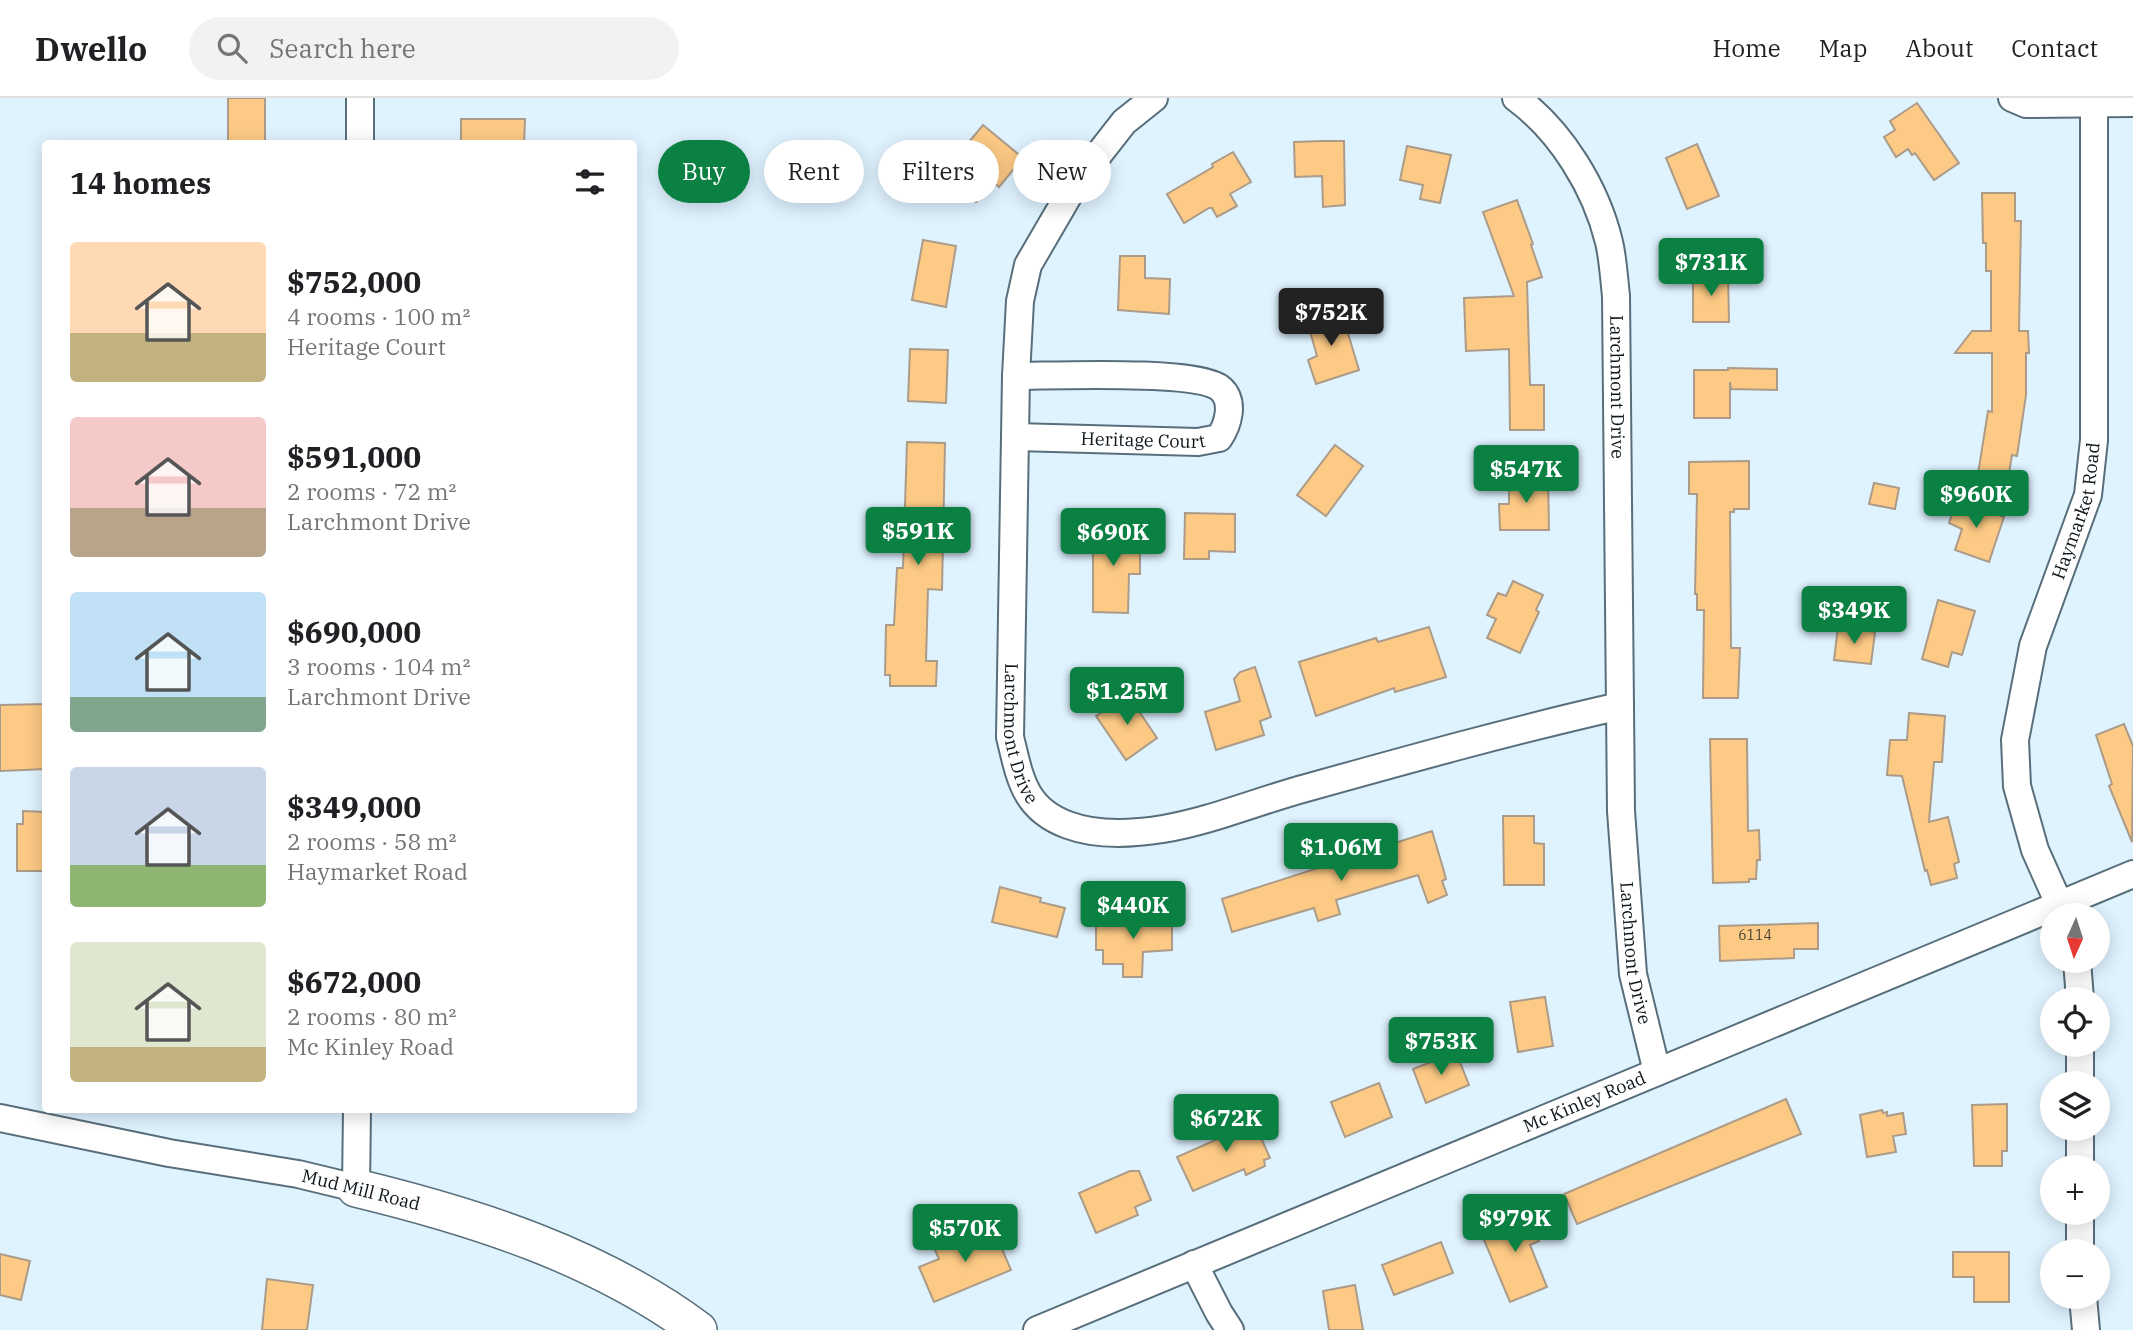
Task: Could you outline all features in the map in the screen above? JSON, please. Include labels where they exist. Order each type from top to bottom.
[{"type":"street","points":[[359,98],[360,140]]},
{"type":"street","name":"Larchmont Drive","points":[[1154,98],[1124,122],[1074,186],[1028,265],[1020,301],[1016,376],[1010,737],[1021,785],[1040,809],[1066,825],[1099,833],[1161,829],[1198,821],[1258,801],[1498,734],[1620,706]]},
{"type":"street","name":"Larchmont Drive","points":[[1516,98],[1530,108],[1561,144],[1588,186],[1609,242],[1616,296],[1621,811],[1633,974],[1657,1072]]},
{"type":"street","points":[[2012,98],[2026,104],[2133,103]]},
{"type":"street","name":"Haymarket Road","points":[[2059,903],[2035,850],[2017,786],[2015,740],[2033,646],[2088,495],[2094,440],[2094,105]]},
{"type":"street","name":"Heritage Court","points":[[1015,437],[1198,442],[1219,438],[1227,427],[1228,400],[1220,388],[1200,381],[1151,375],[1016,376]]},
{"type":"street","name":"Mc Kinley Road","points":[[2076,903],[2133,874]]},
{"type":"street","name":"Mc Kinley Road","points":[[1037,1330],[1657,1072],[2040,919]]},
{"type":"street","points":[[356,1188],[357,1113]]},
{"type":"street","name":"Mud Mill Road","points":[[0,1118],[169,1153],[298,1174],[418,1203],[541,1243],[611,1277],[681,1317],[698,1330]]},
{"type":"street","points":[[1194,1264],[1230,1330]]},
{"type":"street","points":[[2084,1309],[2086,1330]]},
{"type":"building","points":[[228,98],[265,98],[265,140],[228,140]]},
{"type":"building","points":[[1917,103],[1959,163],[1934,180],[1915,153],[1912,155],[1908,149],[1896,157],[1884,137],[1895,130],[1890,121]]},
{"type":"building","points":[[461,119],[525,119],[524,140],[461,140]]},
{"type":"building","points":[[983,125],[1013,150],[1013,170],[999,187],[999,140],[971,140]]},
{"type":"building","points":[[1344,141],[1345,205],[1323,207],[1322,176],[1295,177],[1294,142]]},
{"type":"building","points":[[1697,144],[1719,196],[1687,209],[1666,158]]},
{"type":"building","points":[[1407,146],[1451,155],[1440,203],[1420,199],[1423,185],[1400,180]]},
{"type":"building","points":[[1233,152],[1251,182],[1230,194],[1237,206],[1217,217],[1212,208],[1209,208],[1184,223],[1167,194]]},
{"type":"building","points":[[1982,193],[2015,193],[2015,221],[2021,221],[2019,331],[2028,331],[2029,353],[2026,353],[2026,395],[2017,456],[2012,455],[2008,479],[1978,474],[1988,411],[1992,412],[1992,353],[1955,353],[1972,331],[1991,331],[1991,271],[1986,271]]},
{"type":"building","points":[[1517,200],[1542,277],[1527,282],[1530,385],[1544,385],[1544,430],[1510,430],[1509,349],[1466,351],[1464,298],[1514,296],[1483,212]]},
{"type":"building","points":[[923,240],[956,246],[946,307],[912,300]]},
{"type":"building","points":[[1120,256],[1145,256],[1145,278],[1170,279],[1169,314],[1118,310]]},
{"type":"building","points":[[1728,274],[1729,322],[1693,322],[1693,275]]},
{"type":"building","points":[[1341,310],[1359,370],[1316,384],[1308,360],[1317,356],[1307,321]]},
{"type":"building","points":[[910,349],[948,350],[946,403],[908,401]]},
{"type":"building","points":[[1777,369],[1777,390],[1731,389],[1730,382],[1730,418],[1694,418],[1694,370]]},
{"type":"building","points":[[907,442],[945,443],[942,590],[928,589],[926,661],[937,661],[936,686],[890,686],[890,675],[885,675],[886,625],[894,625],[897,568],[903,568]]},
{"type":"building","points":[[1335,445],[1363,466],[1326,516],[1297,495]]},
{"type":"building","points":[[1749,461],[1749,509],[1734,509],[1734,512],[1730,512],[1731,648],[1740,648],[1738,698],[1703,698],[1704,610],[1697,610],[1695,594],[1697,494],[1689,494],[1689,462]]},
{"type":"building","points":[[1548,477],[1549,530],[1500,530],[1499,504],[1509,504],[1509,478]]},
{"type":"building","points":[[1874,483],[1899,488],[1895,509],[1869,504]]},
{"type":"building","points":[[1957,501],[2004,517],[1989,562],[1955,550],[1962,529],[1949,523]]},
{"type":"building","points":[[1185,513],[1235,514],[1235,552],[1209,551],[1209,559],[1184,559]]},
{"type":"building","points":[[1093,524],[1130,525],[1129,552],[1140,552],[1140,574],[1129,574],[1128,613],[1093,612]]},
{"type":"building","points":[[1513,581],[1543,595],[1536,610],[1539,612],[1520,653],[1487,638],[1496,619],[1487,615],[1498,593],[1506,596]]},
{"type":"building","points":[[1938,600],[1975,611],[1962,655],[1952,652],[1948,667],[1922,659]]},
{"type":"building","points":[[1429,627],[1446,677],[1395,692],[1394,688],[1316,716],[1299,662],[1376,638],[1378,642]]},
{"type":"building","points":[[1838,627],[1875,632],[1871,664],[1834,660]]},
{"type":"building","points":[[1255,667],[1271,717],[1260,721],[1264,735],[1216,750],[1205,712],[1240,701],[1234,679],[1240,672]]},
{"type":"building","points":[[1128,695],[1157,738],[1126,760],[1096,716]]},
{"type":"building","points":[[42,704],[42,769],[0,771],[0,705]]},
{"type":"building","points":[[1909,713],[1945,716],[1942,762],[1934,762],[1929,822],[1948,817],[1959,862],[1954,864],[1957,878],[1931,885],[1927,870],[1925,871],[1902,776],[1887,775],[1890,740],[1907,740]]},
{"type":"building","points":[[2124,724],[2133,746],[2132,842],[2109,786],[2112,784],[2096,735]]},
{"type":"building","points":[[1710,739],[1747,739],[1748,831],[1759,830],[1760,860],[1757,860],[1756,879],[1749,879],[1749,882],[1713,883]]},
{"type":"building","points":[[23,811],[42,812],[42,871],[17,871],[17,824],[23,824]]},
{"type":"building","points":[[1503,816],[1534,816],[1534,843],[1544,844],[1544,885],[1504,885]]},
{"type":"building","points":[[1432,831],[1446,879],[1442,881],[1447,895],[1428,903],[1418,875],[1336,900],[1340,914],[1318,921],[1314,908],[1232,932],[1222,899]]},
{"type":"building","points":[[1000,887],[1041,898],[1040,902],[1065,908],[1057,937],[992,922]]},
{"type":"building","points":[[1124,914],[1145,914],[1145,918],[1172,918],[1172,950],[1143,952],[1142,977],[1123,977],[1123,964],[1103,964],[1103,950],[1096,950],[1096,922],[1124,922]]},
{"type":"building","points":[[1818,923],[1818,949],[1794,949],[1794,958],[1720,961],[1719,926]]},
{"type":"building","points":[[1545,997],[1553,1046],[1518,1052],[1510,1002]]},
{"type":"building","points":[[1456,1052],[1469,1085],[1426,1103],[1413,1069]]},
{"type":"building","points":[[1379,1083],[1392,1117],[1345,1137],[1331,1102]]},
{"type":"building","points":[[1786,1099],[1801,1134],[1577,1224],[1564,1194]]},
{"type":"building","points":[[2007,1104],[2007,1151],[2002,1151],[2002,1166],[1974,1166],[1972,1105]]},
{"type":"building","points":[[1248,1109],[1270,1158],[1264,1160],[1265,1166],[1246,1175],[1244,1169],[1193,1191],[1177,1157],[1229,1134],[1223,1121]]},
{"type":"building","points":[[1882,1110],[1883,1113],[1887,1112],[1887,1116],[1903,1113],[1906,1134],[1893,1136],[1896,1152],[1867,1157],[1860,1115]]},
{"type":"building","points":[[1130,1171],[1139,1171],[1151,1200],[1135,1207],[1138,1215],[1096,1233],[1079,1193]]},
{"type":"building","points":[[1526,1208],[1539,1241],[1530,1245],[1547,1287],[1510,1302],[1479,1228]]},
{"type":"building","points":[[988,1227],[992,1236],[996,1235],[1011,1270],[934,1302],[919,1267],[939,1259],[934,1248]]},
{"type":"building","points":[[1441,1242],[1453,1273],[1394,1295],[1382,1265]]},
{"type":"building","points":[[1953,1252],[2009,1252],[2009,1302],[1974,1302],[1974,1277],[1953,1277]]},
{"type":"building","points":[[0,1254],[30,1261],[21,1300],[0,1295]]},
{"type":"building","points":[[267,1279],[313,1285],[307,1330],[262,1330]]},
{"type":"building","points":[[1355,1285],[1363,1330],[1329,1330],[1323,1291]]}]
